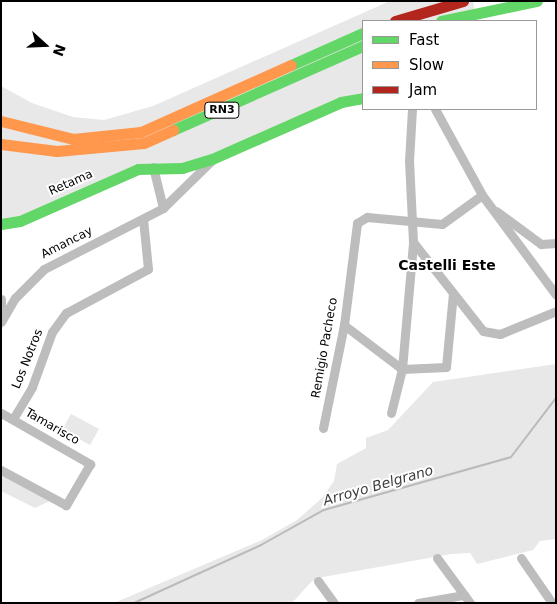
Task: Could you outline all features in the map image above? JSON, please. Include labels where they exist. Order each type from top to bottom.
[{"type":"main road","points":[[398,20],[463,1]]},
{"type":"main road","points":[[444,20],[474,11],[537,1]]},
{"type":"main road","name":"RN3","points":[[1,121],[38,134],[101,139],[155,128],[362,33]]},
{"type":"main road","name":"RN3","points":[[1,133],[73,150],[154,140],[362,46]]},
{"type":"main road","name":"Retama","points":[[1,224],[20,221],[138,169],[153,167],[182,168],[212,159],[342,102],[362,98]]},
{"type":"main road","points":[[1,113],[38,134]]},
{"type":"main road","points":[[1,144],[73,150]]},
{"type":"street","points":[[390,413],[402,369],[413,242],[412,110]]},
{"type":"street","points":[[436,110],[482,196],[556,295]]},
{"type":"street","name":"Amancay","points":[[1,322],[16,298],[44,269],[163,208],[212,159]]},
{"type":"street","points":[[153,167],[163,208]]},
{"type":"street","points":[[412,219],[442,224],[482,196]]},
{"type":"street","points":[[488,204],[541,244]]},
{"type":"street","name":"Remigio Pacheco","points":[[322,428],[344,325],[354,231],[366,217],[412,219]]},
{"type":"street","name":"Los Notros","points":[[13,419],[35,380],[52,332],[66,313],[148,269],[143,219]]},
{"type":"street","points":[[514,239],[541,244],[556,243]]},
{"type":"street","points":[[413,242],[483,331],[500,334],[556,311]]},
{"type":"street","points":[[344,325],[402,369],[446,368],[453,292]]},
{"type":"street","points":[[1,299],[1,311]]},
{"type":"street","name":"Tamarisco","points":[[1,413],[90,464],[66,505],[1,470]]},
{"type":"street","points":[[437,558],[467,599]]},
{"type":"street","points":[[521,558],[552,603]]},
{"type":"street","points":[[318,581],[334,603]]},
{"type":"street","points":[[418,603],[467,599]]},
{"type":"shaded area","points":[[390,1],[473,1],[475,12],[445,20],[362,20],[362,98],[212,159],[153,167],[1,224],[1,86],[32,103],[73,117],[104,120],[153,106]]},
{"type":"shaded area","points":[[556,364],[556,539],[540,541],[533,550],[477,564],[470,553],[451,554],[323,577],[312,581],[292,603],[114,603],[262,540],[297,520],[322,498],[334,481],[337,464],[366,448],[366,438],[388,430],[433,382]]},
{"type":"shaded area","points":[[71,414],[99,429],[90,445],[62,430]]},
{"type":"shaded area","points":[[1,470],[54,499],[35,508],[1,491]]},
{"type":"waterway","name":"Arroyo Belgrano","points":[[134,603],[261,545],[324,510],[511,457],[556,398]]},
{"type":"traffic: fast","points":[[446,20],[537,1]]},
{"type":"traffic: fast","points":[[291,65],[362,33]]},
{"type":"traffic: fast","points":[[173,130],[362,46]]},
{"type":"traffic: fast","points":[[1,224],[20,221],[138,169],[182,168],[212,159],[341,102],[362,98]]},
{"type":"traffic: slow","points":[[1,121],[73,139],[141,132],[291,65]]},
{"type":"traffic: slow","points":[[1,144],[57,151],[144,143],[173,130]]},
{"type":"traffic: jam","points":[[398,20],[463,1]]},
{"type":"district","name":"Castelli Este","points":[[447,265]]}]
